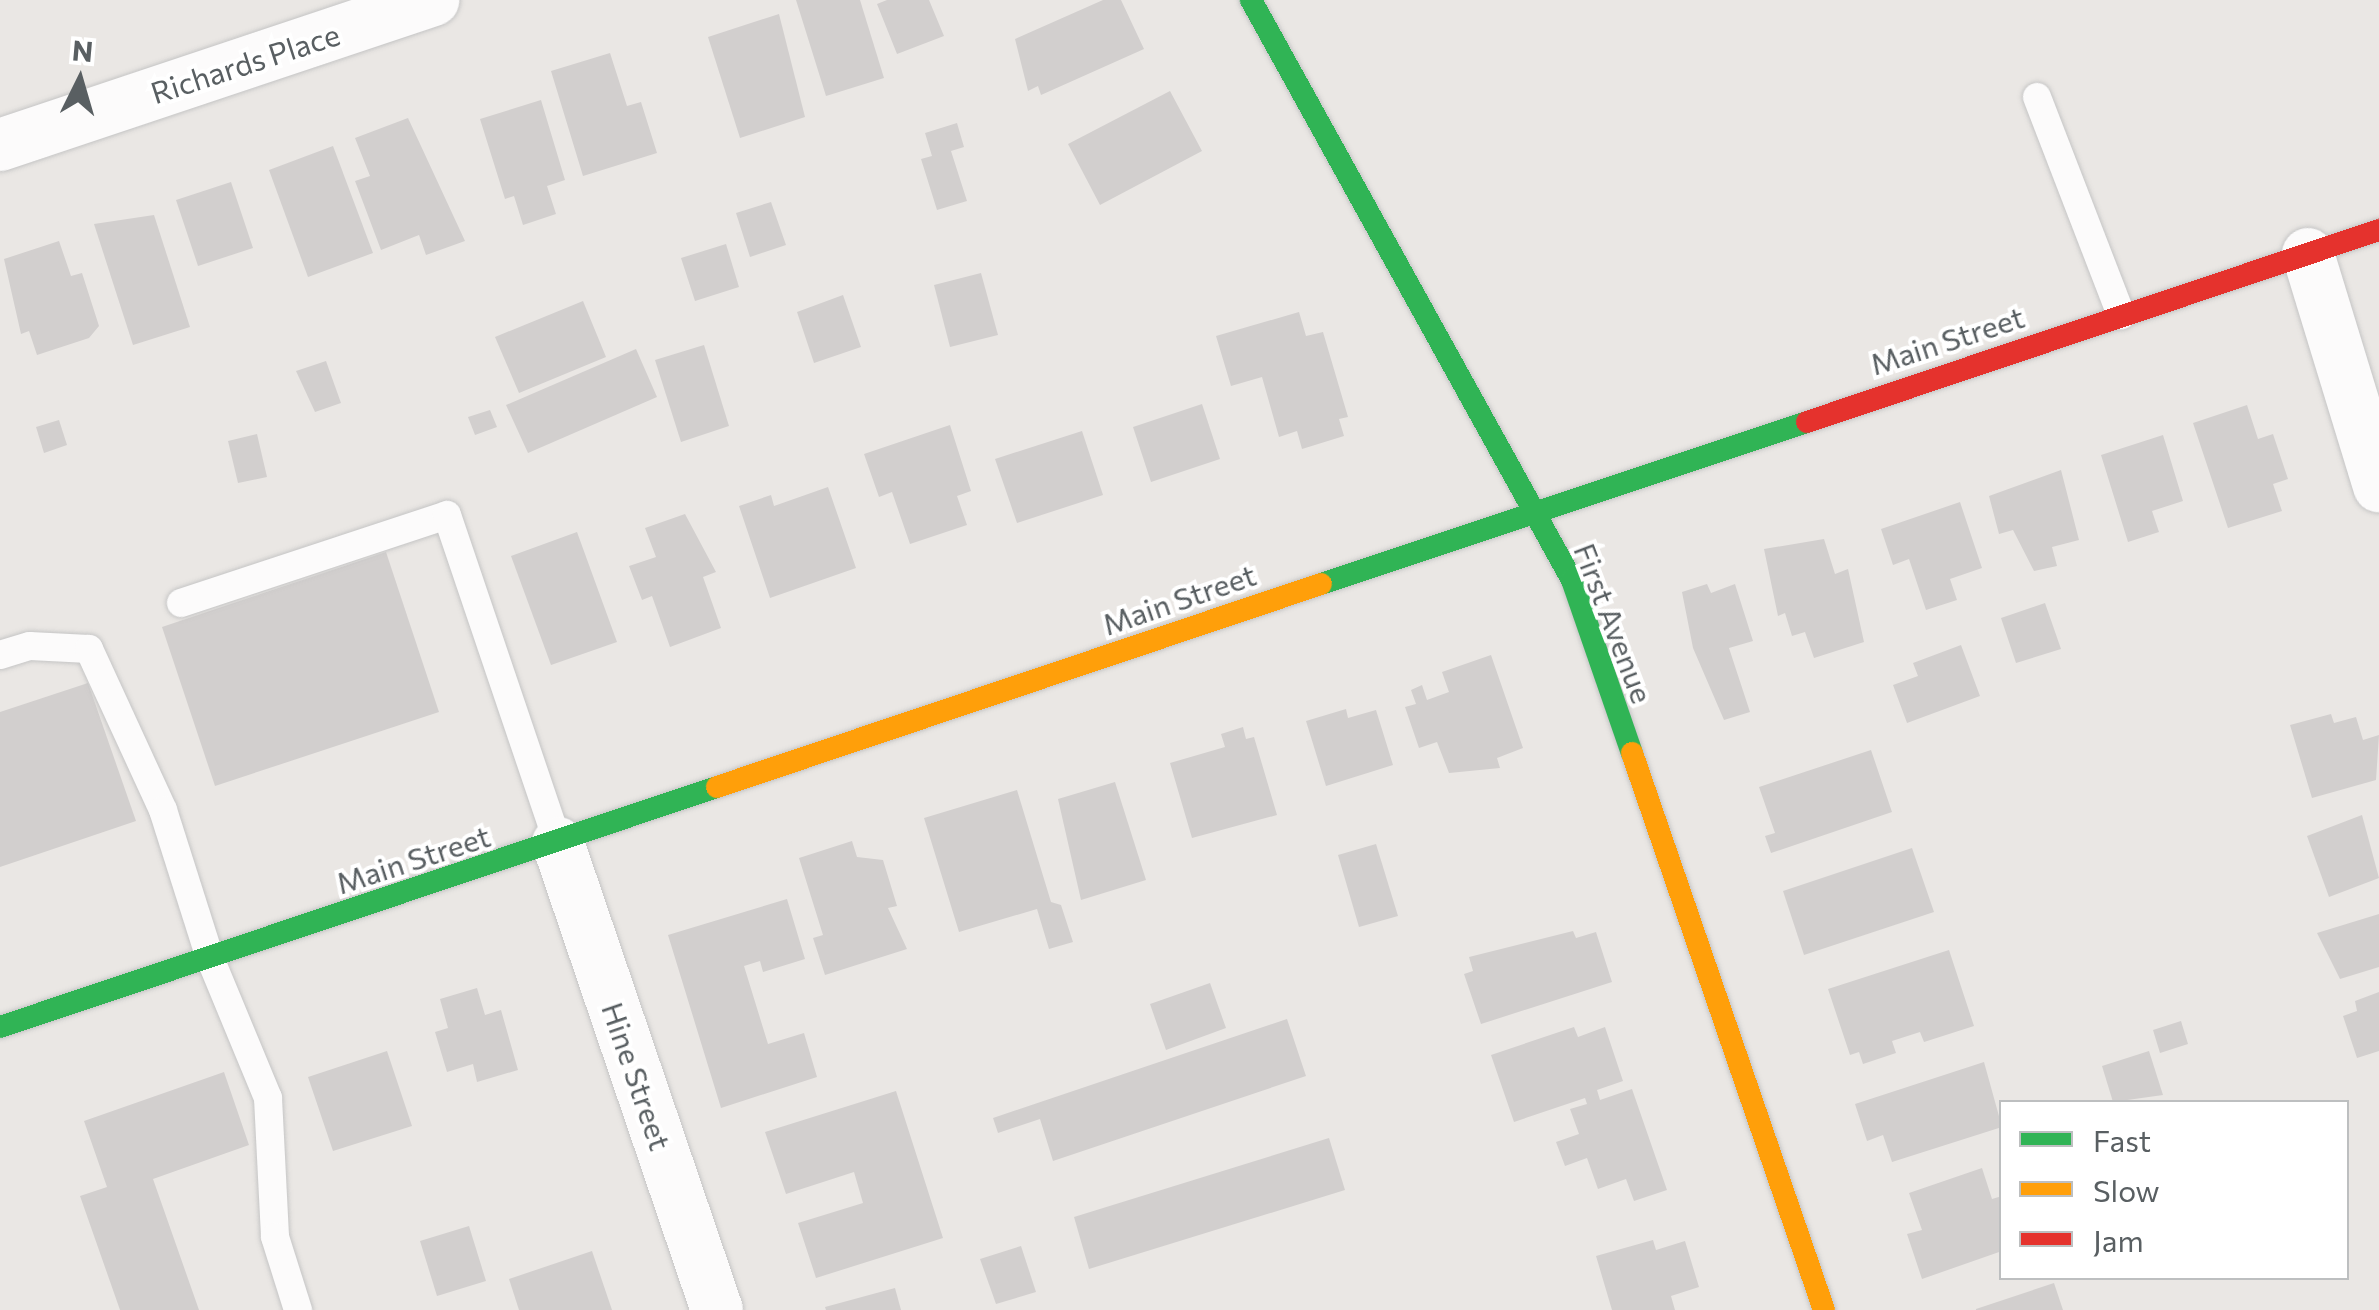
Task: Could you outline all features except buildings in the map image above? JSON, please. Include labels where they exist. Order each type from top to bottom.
[{"type":"street","name":"Richards Place","points":[[0,144],[432,0]]},
{"type":"street","name":"First Avenue","points":[[1252,0],[1572,580],[1824,1310]]},
{"type":"street","name":"Main Street","points":[[0,1028],[558,842],[1533,508],[2379,230]]},
{"type":"street","points":[[2308,254],[2379,486]]},
{"type":"street","name":"Hine Street","points":[[558,842],[716,1310]]},
{"type":"lane","points":[[2036,98],[2122,316]]},
{"type":"lane","points":[[181,602],[447,516],[558,842]]},
{"type":"lane","points":[[0,655],[30,646],[89,649],[163,810],[210,958],[268,1098],[275,1237],[298,1310]]},
{"type":"traffic: fast","points":[[1251,0],[1572,580],[1632,753]]},
{"type":"traffic: fast","points":[[1321,584],[1807,422]]},
{"type":"traffic: fast","points":[[0,1027],[717,787]]},
{"type":"traffic: slow","points":[[717,787],[1321,584]]},
{"type":"traffic: slow","points":[[1632,753],[1824,1310]]},
{"type":"traffic: jam","points":[[1807,422],[2379,230]]}]
